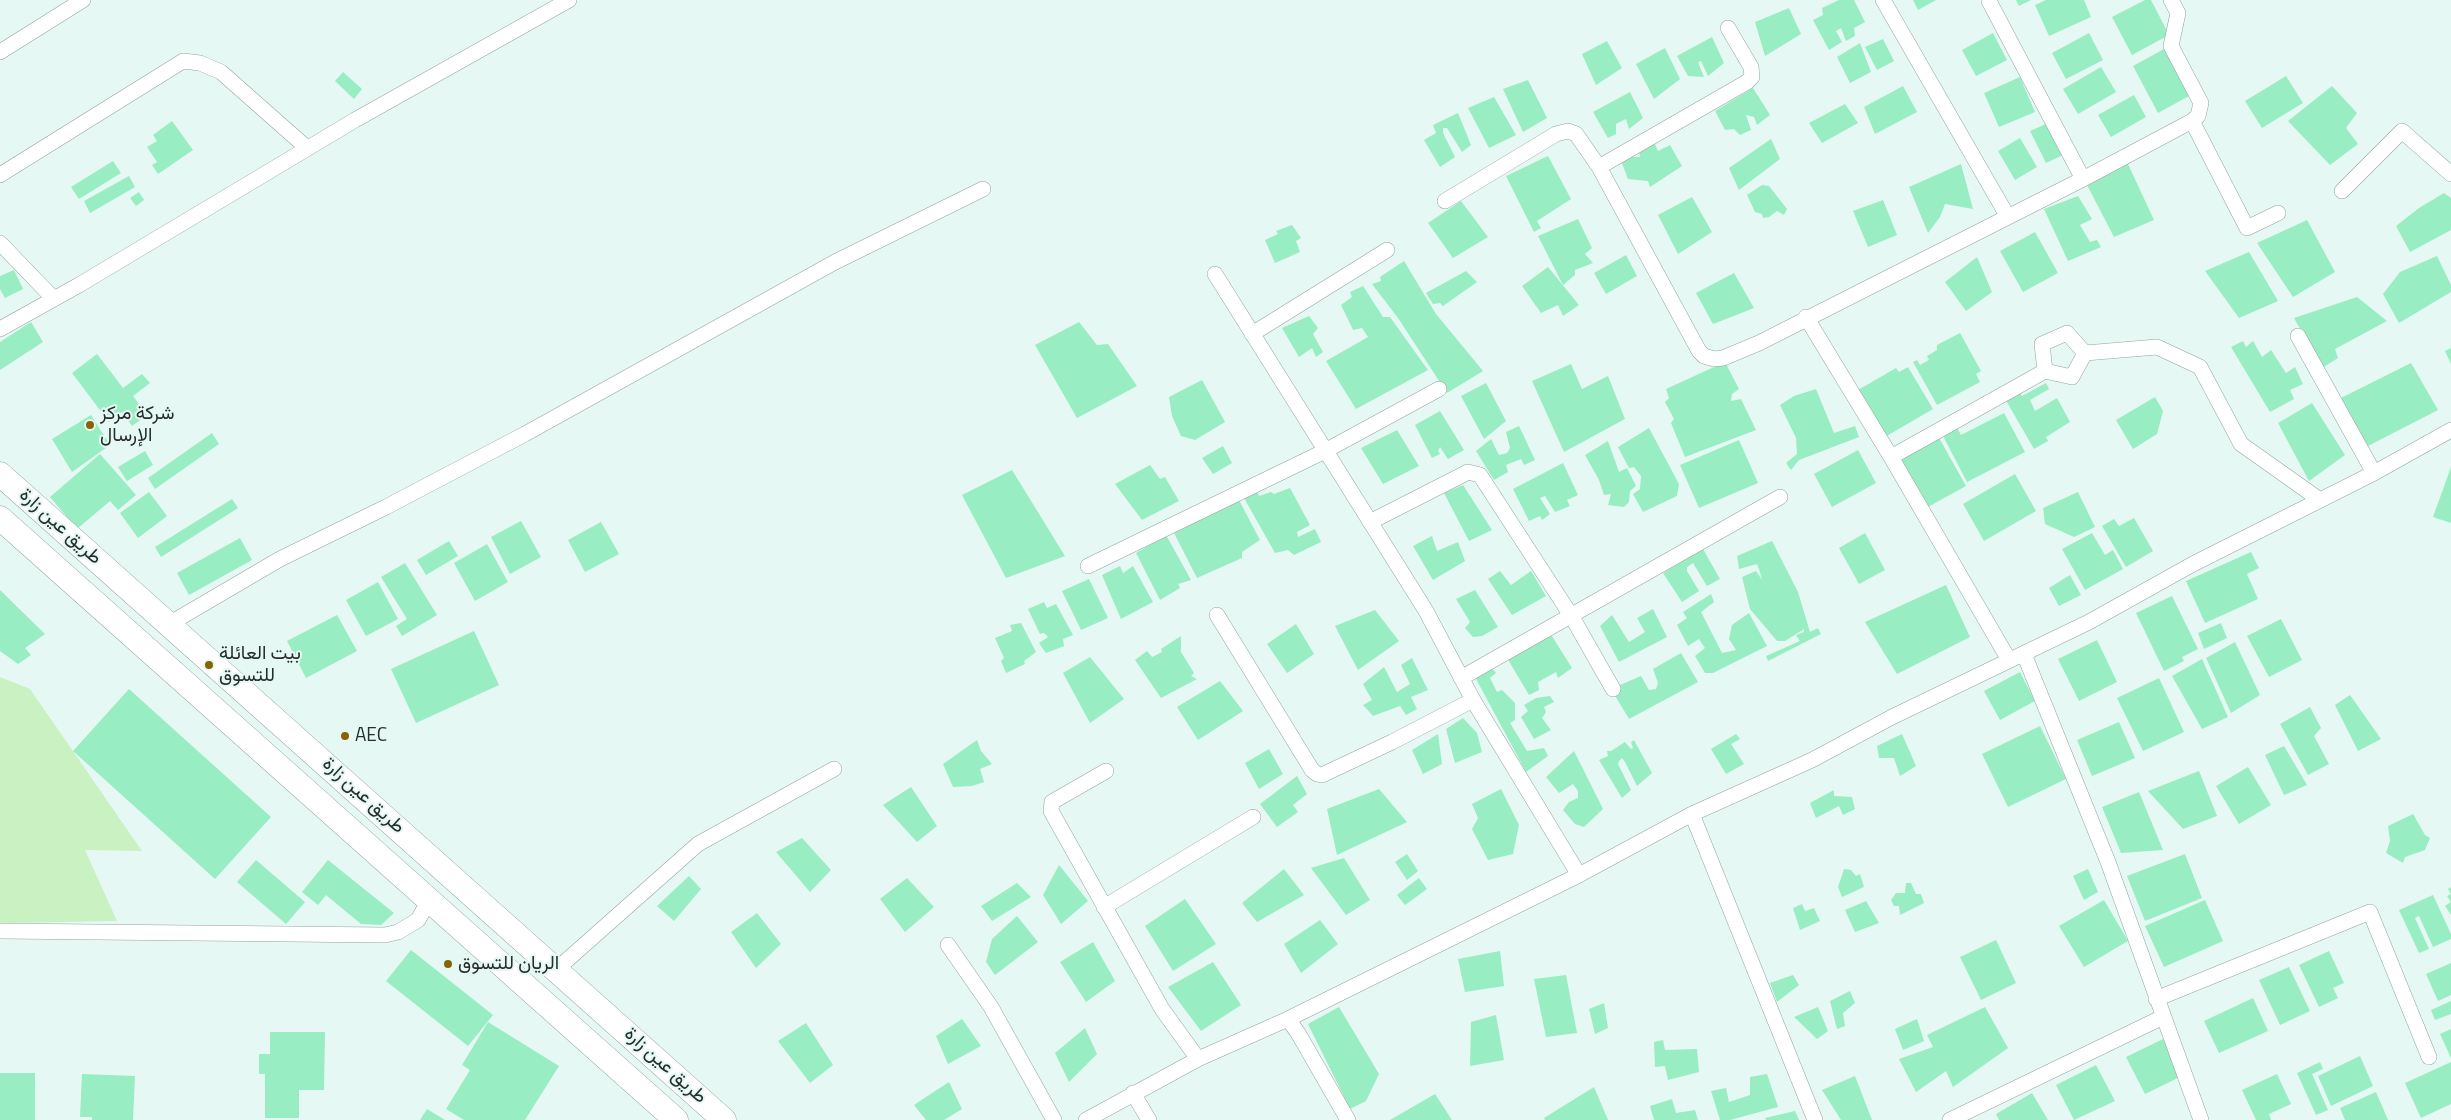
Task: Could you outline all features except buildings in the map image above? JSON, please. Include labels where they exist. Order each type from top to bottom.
[{"type":"main road","name":"طريق عين زارة","points":[[0,474],[724,1120]]},
{"type":"main road","name":"طريق عين زارة","points":[[0,518],[676,1120]]},
{"type":"street","points":[[0,52],[83,0]]},
{"type":"street","points":[[0,329],[54,299],[307,148],[569,0]]},
{"type":"street","points":[[1883,0],[2008,217]]},
{"type":"street","points":[[1445,201],[1556,134],[1568,132],[1576,134],[1599,167],[1689,333],[1704,356],[1714,359],[1723,358],[1759,343],[1806,317],[2083,179],[2192,121],[2198,116],[2201,103],[2171,46],[2178,13],[2171,0]]},
{"type":"street","points":[[1989,1],[2083,179]]},
{"type":"street","points":[[1599,167],[1747,82],[1752,77],[1751,67],[1728,28]]},
{"type":"street","points":[[0,175],[183,61],[200,63],[221,72],[307,148]]},
{"type":"street","points":[[2192,121],[2247,228],[2278,213]]},
{"type":"street","points":[[2342,191],[2402,132],[2451,174]]},
{"type":"street","points":[[169,624],[280,559],[386,507],[525,434],[835,262],[983,189]]},
{"type":"street","points":[[0,244],[54,299]]},
{"type":"street","points":[[1252,334],[1387,250]]},
{"type":"street","points":[[1215,274],[1426,611],[1473,700],[1579,875]]},
{"type":"street","points":[[1806,317],[1891,457],[2009,660]]},
{"type":"street","points":[[2045,371],[2042,344],[2061,335],[2067,333],[2085,353]]},
{"type":"street","points":[[2298,336],[2374,473]]},
{"type":"street","points":[[2085,353],[2157,347],[2200,367],[2241,444],[2320,500]]},
{"type":"street","points":[[1891,457],[2045,371],[2072,377],[2085,353]]},
{"type":"street","points":[[1088,566],[1325,451],[1438,389]]},
{"type":"street","points":[[1086,1120],[1198,1059],[1288,1019],[1579,875],[1692,814],[1812,760],[2009,660],[2089,622],[2193,564],[2374,473],[2451,430]]},
{"type":"street","points":[[1370,522],[1468,472],[1476,472],[1480,475],[1572,617],[1613,689]]},
{"type":"street","points":[[1461,678],[1572,617],[1677,553],[1780,497]]},
{"type":"street","points":[[1217,616],[1312,770],[1317,774],[1322,775],[1392,742],[1473,700]]},
{"type":"street","points":[[2024,654],[2095,828],[2201,1120]]},
{"type":"street","points":[[557,969],[698,844],[834,769]]},
{"type":"street","points":[[1106,771],[1052,802],[1050,806],[1051,811],[1162,1008],[1198,1059]]},
{"type":"street","points":[[1692,814],[1815,1120]]},
{"type":"street","points":[[1104,907],[1253,817]]},
{"type":"street","points":[[0,931],[385,935],[398,932],[418,920],[423,911],[432,904]]},
{"type":"street","points":[[2156,999],[2370,912],[2429,1057]]},
{"type":"street","points":[[948,945],[991,1007],[1054,1120]]},
{"type":"street","points":[[1950,1120],[2163,1017]]},
{"type":"street","points":[[1288,1019],[1348,1120]]},
{"type":"street","points":[[1133,1094],[1149,1120]]},
{"type":"green space","points":[[0,677],[30,689],[142,851],[85,850],[117,921],[0,923]]},
{"type":"place","name":"شركة مركز الإرسال","points":[[90,425]]},
{"type":"place","name":"بيت العائلة للتسوق","points":[[209,665]]},
{"type":"place","name":"AEC","points":[[345,736]]},
{"type":"place","name":"الريان للتسوق","points":[[448,964]]}]
